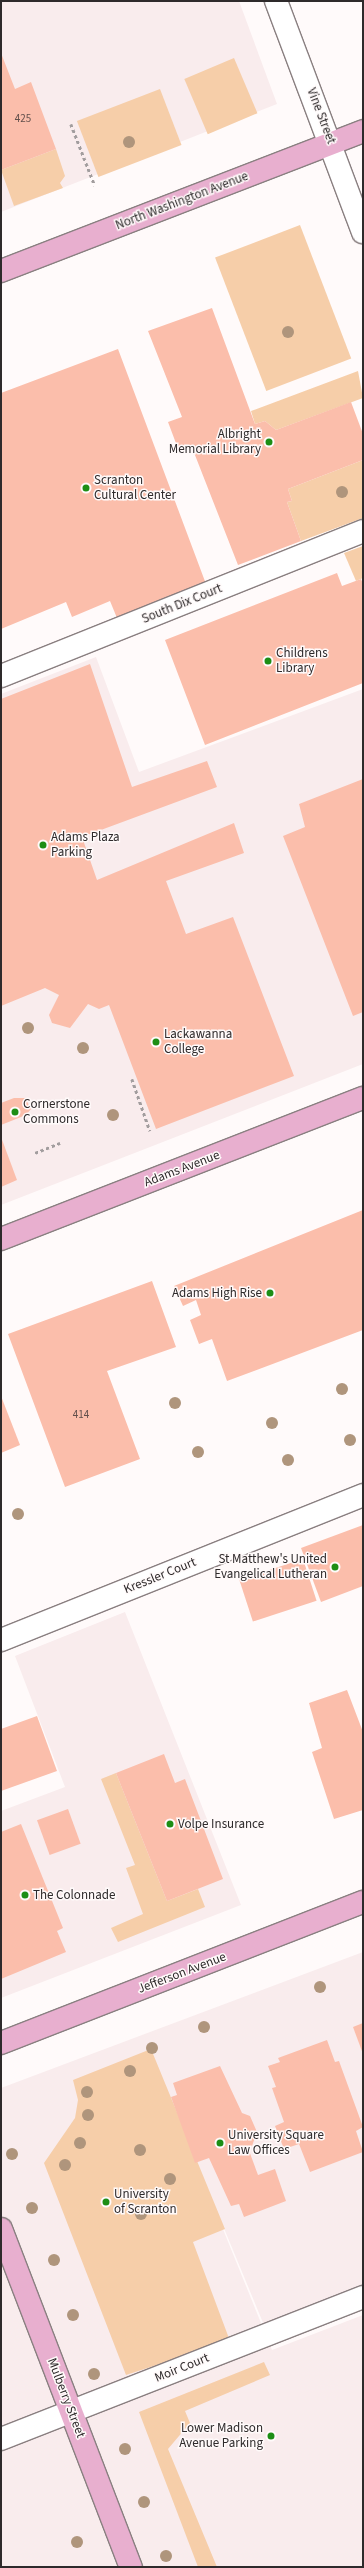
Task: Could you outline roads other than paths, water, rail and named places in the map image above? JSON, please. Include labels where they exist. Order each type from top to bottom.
[{"type":"main road","name":"North Washington Avenue","points":[[1,271],[363,131]]},
{"type":"main road","name":"Adams Avenue","points":[[1,1239],[363,1098]]},
{"type":"main road","name":"Jefferson Avenue","points":[[1,2043],[363,1902]]},
{"type":"main road","name":"Mulberry Street","points":[[1,2229],[131,2567]]},
{"type":"street","name":"Vine Street","points":[[276,1],[332,143],[363,232]]},
{"type":"street","name":"South Dix Court","points":[[1,676],[363,531]]},
{"type":"street","name":"Kressler Court","points":[[1,1640],[363,1495]]},
{"type":"street","name":"Moir Court","points":[[1,2439],[72,2413],[363,2297]]},
{"type":"place","name":"Albright Memorial Library","points":[[269,442]]},
{"type":"place","name":"Scranton Cultural Center","points":[[86,488]]},
{"type":"place","name":"Childrens Library","points":[[268,661]]},
{"type":"place","name":"Adams Plaza Parking","points":[[43,845]]},
{"type":"place","name":"Lackawanna College","points":[[156,1042]]},
{"type":"place","name":"Cornerstone Commons","points":[[15,1112]]},
{"type":"place","name":"Adams High Rise","points":[[270,1293]]},
{"type":"place","name":"St Matthew's United Evangelical Lutheran","points":[[335,1567]]},
{"type":"place","name":"Volpe Insurance","points":[[170,1824]]},
{"type":"place","name":"The Colonnade","points":[[25,1895]]},
{"type":"place","name":"University Square Law Offices","points":[[220,2143]]},
{"type":"place","name":"University of Scranton","points":[[106,2202]]},
{"type":"place","name":"Lower Madison Avenue Parking","points":[[271,2436]]}]
